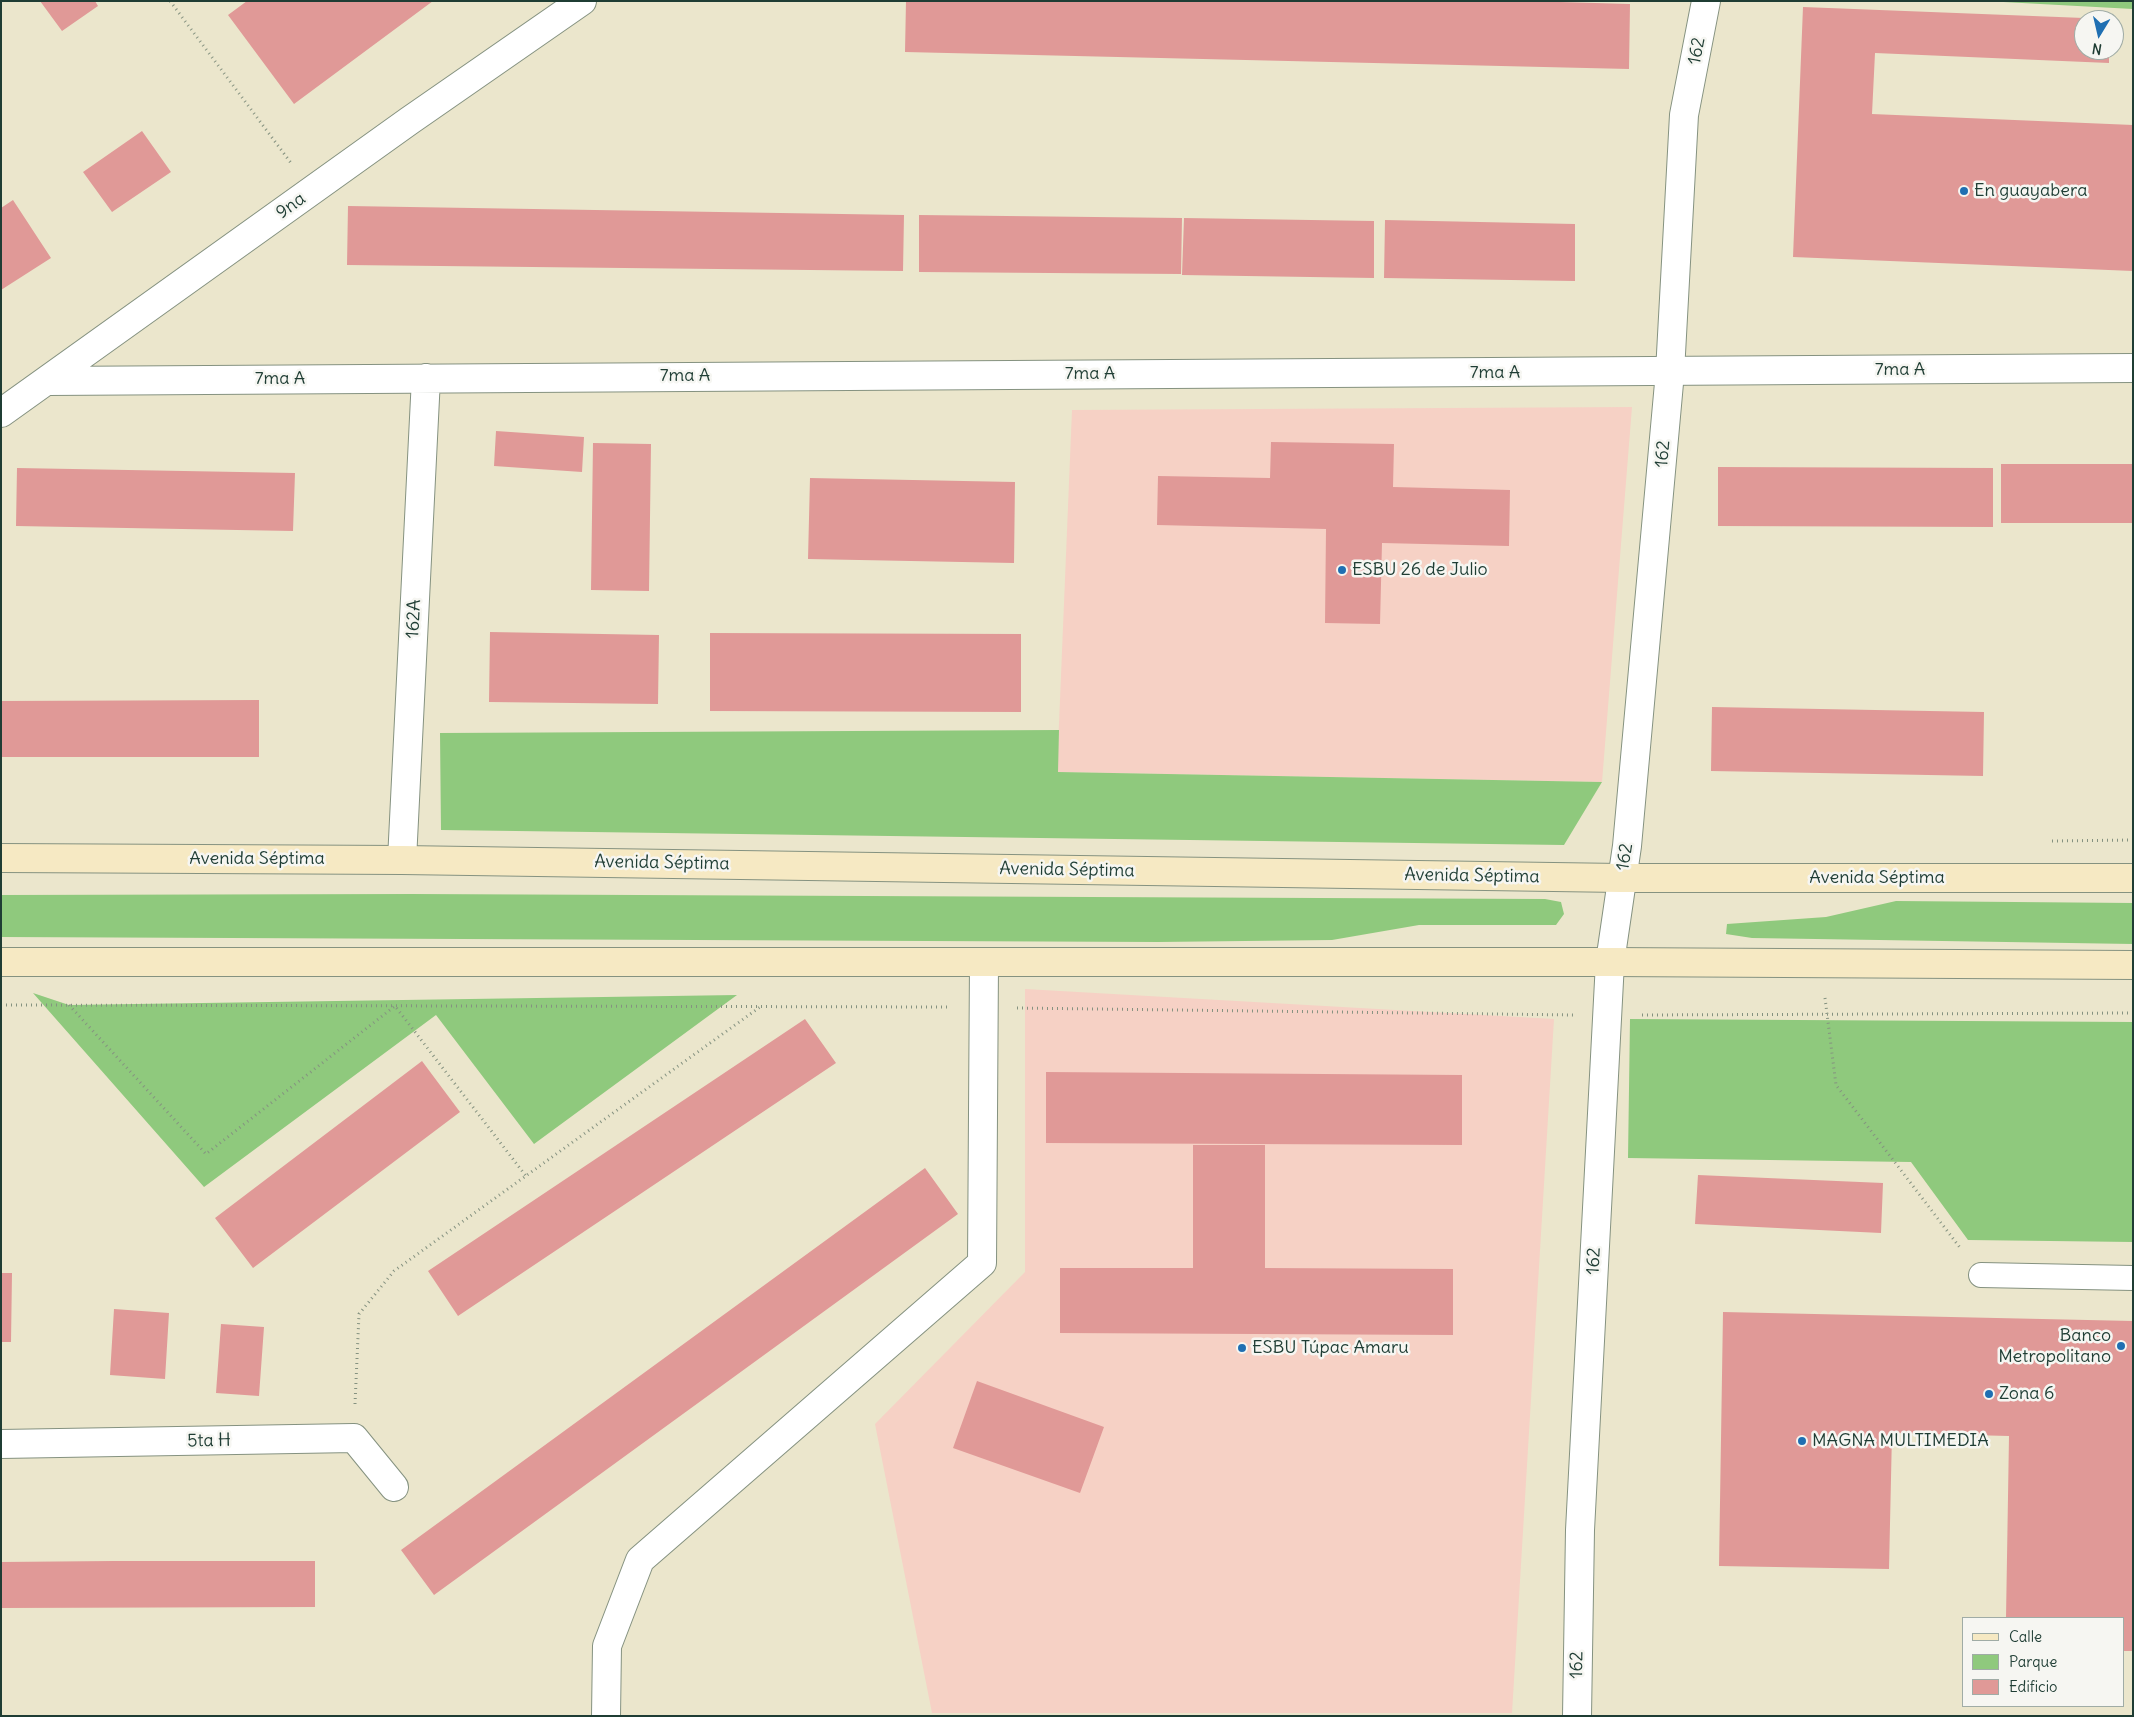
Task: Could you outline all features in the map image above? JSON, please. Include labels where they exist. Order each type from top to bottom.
[{"type":"main road","name":"Avenida Séptima","points":[[1,858],[402,860],[1621,878],[2133,878]]},
{"type":"main road","points":[[1,962],[1610,962],[2133,965]]},
{"type":"street","name":"9na","points":[[1,413],[582,1]]},
{"type":"street","name":"162","points":[[1577,1716],[1580,1530],[1610,962],[1627,846],[1670,372],[1684,115],[1706,1]]},
{"type":"street","name":"7ma A","points":[[47,380],[2133,368]]},
{"type":"street","name":"162A","points":[[402,860],[426,378]]},
{"type":"street","points":[[606,1716],[607,1646],[640,1560],[982,1262],[984,963]]},
{"type":"street","points":[[354,1438],[394,1487]]},
{"type":"street","name":"5ta H","points":[[1,1444],[354,1438]]},
{"type":"lane","points":[[1980,1275],[2133,1278]]},
{"type":"path","points":[[170,1],[312,191]]},
{"type":"path","points":[[1820,963],[1836,1085],[1980,1275]]},
{"type":"path","points":[[1,1005],[984,1007],[1607,1015],[2133,1013]]},
{"type":"path","points":[[69,1005],[206,1154],[395,1006]]},
{"type":"path","points":[[395,1006],[526,1176]]},
{"type":"path","points":[[354,1438],[359,1314],[394,1271],[760,1007]]},
{"type":"shaded area","name":"ESBU 26 de Julio","points":[[1632,407],[1602,782],[1057,772],[1072,410]]},
{"type":"shaded area","name":"ESBU Túpac Amaru","points":[[1025,989],[1554,1019],[1512,1713],[932,1713],[875,1424],[1025,1272]]},
{"type":"green space","points":[[1985,1],[2133,1],[2133,9]]},
{"type":"green space","points":[[1059,730],[1058,772],[1602,782],[1564,845],[441,830],[440,733]]},
{"type":"green space","points":[[412,894],[1545,899],[1561,902],[1564,914],[1556,925],[1419,925],[1332,940],[1158,942],[1,937],[1,895]]},
{"type":"green space","points":[[1896,901],[2133,903],[2133,944],[1752,938],[1726,934],[1727,924],[1826,917]]},
{"type":"green space","points":[[33,993],[69,1005],[737,995],[534,1144],[436,1015],[204,1187]]},
{"type":"green space","points":[[1630,1019],[2133,1022],[2133,1242],[1968,1240],[1911,1162],[1628,1158]]},
{"type":"building","points":[[40,1],[95,1],[98,6],[62,31]]},
{"type":"building","points":[[247,1],[433,1],[294,104],[228,15]]},
{"type":"building","points":[[906,1],[1526,1],[1630,4],[1629,69],[905,52]]},
{"type":"building","name":"En guayabera","points":[[1803,7],[2074,18],[2074,60],[2109,60],[2109,63],[1875,53],[1872,114],[2133,125],[2133,271],[1793,257]]},
{"type":"building","points":[[142,131],[171,172],[112,212],[83,172]]},
{"type":"building","points":[[13,200],[51,258],[1,290],[1,208]]},
{"type":"building","points":[[348,206],[904,215],[903,271],[347,265]]},
{"type":"building","points":[[919,215],[1182,218],[1181,274],[919,272]]},
{"type":"building","points":[[1184,218],[1374,221],[1374,278],[1182,275]]},
{"type":"building","points":[[1385,220],[1575,224],[1575,281],[1384,278]]},
{"type":"building","points":[[496,431],[584,437],[582,472],[494,466]]},
{"type":"building","points":[[1271,442],[1394,444],[1393,487],[1510,490],[1509,546],[1382,543],[1380,624],[1325,623],[1326,529],[1157,525],[1158,476],[1270,478]]},
{"type":"building","points":[[593,443],[651,444],[649,591],[591,590]]},
{"type":"building","points":[[2001,464],[2133,464],[2133,523],[2001,523]]},
{"type":"building","points":[[1718,467],[1993,468],[1993,527],[1718,526]]},
{"type":"building","points":[[17,468],[295,473],[293,531],[16,526]]},
{"type":"building","points":[[810,478],[1015,482],[1014,563],[808,559]]},
{"type":"building","points":[[490,632],[659,635],[658,704],[489,702]]},
{"type":"building","points":[[710,633],[1021,634],[1021,712],[710,711]]},
{"type":"building","points":[[259,700],[259,757],[1,757],[1,701]]},
{"type":"building","points":[[1712,707],[1984,712],[1983,776],[1711,771]]},
{"type":"building","points":[[805,1019],[836,1063],[458,1316],[428,1271]]},
{"type":"building","points":[[422,1061],[460,1112],[253,1268],[215,1218]]},
{"type":"building","points":[[1046,1072],[1462,1075],[1462,1145],[1046,1143]]},
{"type":"building","points":[[1193,1145],[1265,1145],[1265,1268],[1453,1269],[1453,1335],[1060,1333],[1060,1268],[1193,1268]]},
{"type":"building","points":[[925,1168],[958,1214],[434,1595],[401,1550]]},
{"type":"building","points":[[1698,1175],[1883,1183],[1881,1233],[1695,1224]]},
{"type":"building","points":[[1,1273],[12,1273],[11,1342],[1,1342]]},
{"type":"building","points":[[114,1309],[169,1313],[165,1379],[110,1375]]},
{"type":"building","points":[[1723,1312],[2133,1321],[2133,1651],[2124,1651],[2124,1617],[2006,1617],[2009,1436],[1892,1433],[1889,1569],[1719,1566]]},
{"type":"building","points":[[221,1324],[264,1327],[259,1396],[216,1393]]},
{"type":"building","points":[[977,1381],[1104,1427],[1080,1493],[953,1448]]},
{"type":"building","points":[[315,1561],[315,1607],[1,1608],[1,1562]]},
{"type":"place","name":"En guayabera","points":[[1964,191]]},
{"type":"place","name":"ESBU 26 de Julio","points":[[1342,570]]},
{"type":"place","name":"Banco Metropolitano","points":[[2121,1346]]},
{"type":"place","name":"ESBU Túpac Amaru","points":[[1242,1348]]},
{"type":"place","name":"Zona 6","points":[[1989,1394]]},
{"type":"place","name":"MAGNA MULTIMEDIA","points":[[1802,1441]]}]
